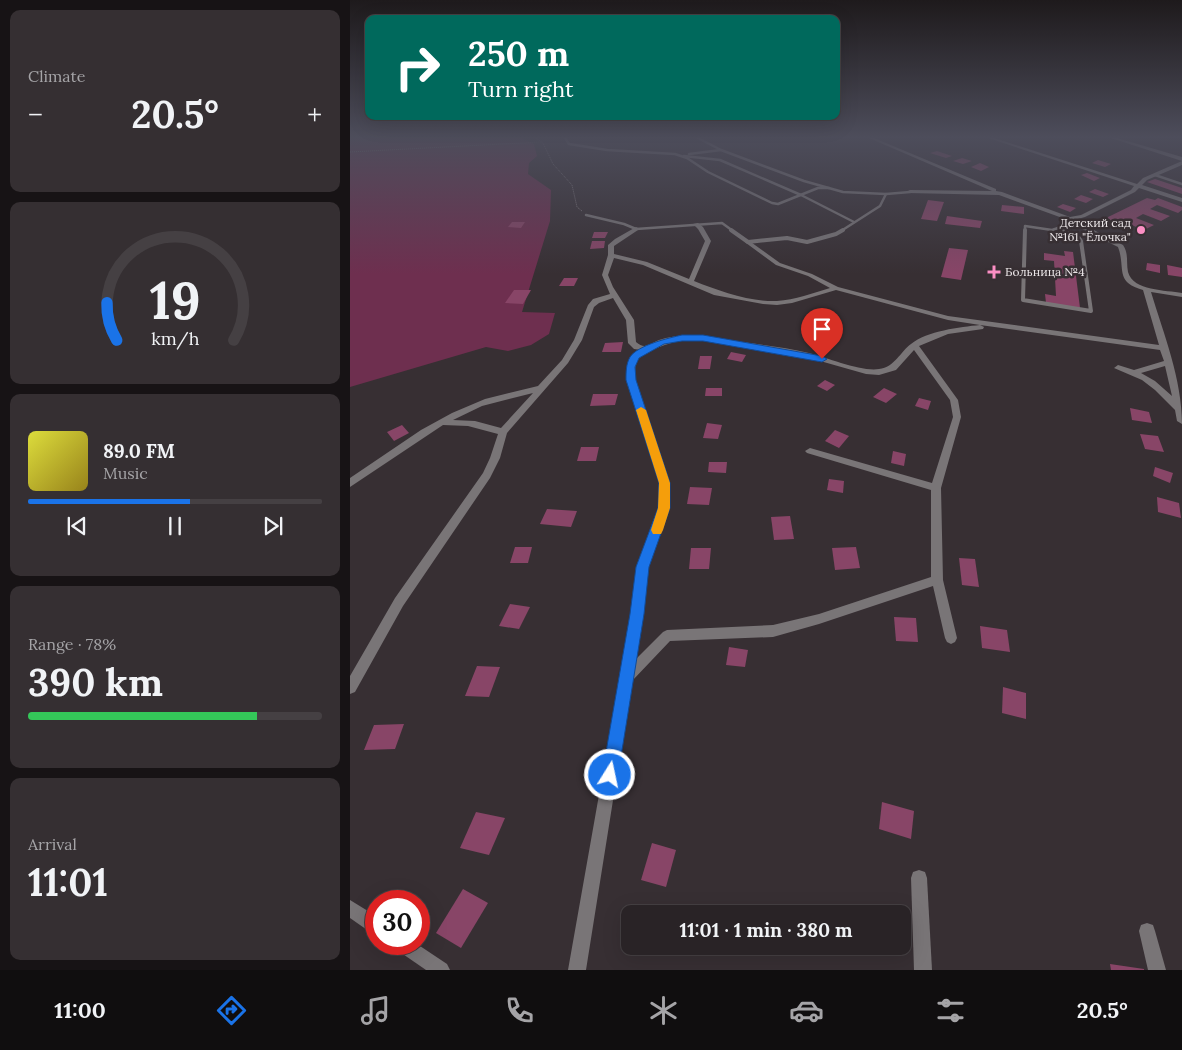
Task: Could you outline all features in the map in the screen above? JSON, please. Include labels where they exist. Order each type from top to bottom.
[{"type":"street","points":[[977,183],[1072,221],[1121,246],[1124,250],[1125,275],[1136,286],[1182,295]]},
{"type":"street","points":[[1134,183],[1182,200]]},
{"type":"street","points":[[1072,221],[1133,191],[1139,185]]},
{"type":"street","points":[[910,192],[1000,193]]},
{"type":"street","points":[[691,281],[708,241],[701,228],[696,224]]},
{"type":"street","points":[[636,229],[611,245],[613,256],[605,269],[614,296],[631,323],[630,337],[632,343],[637,347],[646,349]]},
{"type":"street","points":[[748,242],[778,264],[810,275],[836,288],[923,313],[1163,348]]},
{"type":"street","points":[[613,256],[645,263],[717,293],[763,302],[776,303],[836,288]]},
{"type":"street","points":[[1146,289],[1168,362],[1181,410],[1182,421]]},
{"type":"street","points":[[350,688],[399,602],[486,475],[495,458],[503,432],[565,361],[596,302],[614,296]]},
{"type":"street","points":[[577,970],[626,678],[642,567],[664,508],[665,483],[631,380],[631,367],[635,357],[646,349],[662,342],[675,339],[703,338],[807,355],[866,371],[879,372],[893,368],[914,345],[930,337],[950,331],[998,325]]},
{"type":"street","points":[[914,345],[954,400],[956,417],[936,488],[937,580],[951,638]]},
{"type":"street","points":[[1136,372],[1168,362]]},
{"type":"street","points":[[1118,368],[1136,372],[1155,386],[1181,410]]},
{"type":"street","points":[[350,483],[437,425],[472,407],[508,395],[542,388]]},
{"type":"street","points":[[437,425],[458,422],[503,432]]},
{"type":"street","points":[[810,451],[936,488]]},
{"type":"street","points":[[626,678],[667,636],[773,632],[819,619],[937,580]]},
{"type":"street","points":[[919,878],[923,970]]},
{"type":"street","points":[[350,908],[365,918]]},
{"type":"street","points":[[1147,931],[1157,970]]},
{"type":"street","points":[[420,955],[442,970]]},
{"type":"lane","points":[[731,183],[772,203],[778,204],[818,188],[829,188]]},
{"type":"lane","points":[[774,183],[854,222]]},
{"type":"lane","points":[[816,183],[843,192],[886,194],[910,192]]},
{"type":"lane","points":[[586,215],[624,224],[636,229],[722,223],[748,242],[787,238],[807,242],[836,234],[880,206],[886,194]]},
{"type":"lane","points":[[1058,228],[1079,238],[1081,241],[1091,311],[1023,300],[1025,226],[1046,229],[1058,228],[1072,221]]},
{"type":"path","points":[[570,183],[578,207],[586,215]]},
{"type":"shaded area","points":[[350,183],[541,183],[551,190],[550,221],[522,312],[555,313],[549,334],[531,345],[508,351],[486,347],[350,387]]},
{"type":"building","points":[[1151,183],[1168,183],[1182,188],[1182,194]]},
{"type":"building","points":[[1095,189],[1109,194],[1103,197],[1089,192]]},
{"type":"building","points":[[1081,195],[1093,199],[1086,203],[1074,199]]},
{"type":"building","points":[[1147,198],[1155,200],[1158,198],[1182,207],[1182,210],[1178,213],[1157,205],[1150,209],[1170,216],[1161,221],[1143,214],[1136,218],[1154,225],[1144,230],[1119,220],[1115,222],[1106,218]]},
{"type":"building","points":[[928,200],[944,202],[937,221],[921,219]]},
{"type":"building","points":[[1063,204],[1076,208],[1070,212],[1057,207]]},
{"type":"building","points":[[1002,205],[1024,207],[1024,214],[1001,211]]},
{"type":"building","points":[[947,216],[982,221],[980,228],[945,224]]},
{"type":"building","points":[[512,222],[525,222],[521,228],[508,227]]},
{"type":"building","points":[[594,232],[608,232],[605,238],[592,238]]},
{"type":"building","points":[[592,241],[605,241],[604,248],[590,249]]},
{"type":"building","points":[[949,248],[968,250],[961,280],[941,277]]},
{"type":"building","points":[[1064,251],[1073,252],[1080,308],[1046,303],[1045,294],[1056,296],[1054,261],[1044,260],[1044,253],[1065,256]]},
{"type":"building","points":[[1147,263],[1160,265],[1160,273],[1146,270]]},
{"type":"building","points":[[1167,265],[1182,268],[1182,277],[1168,275]]},
{"type":"building","points":[[564,278],[578,278],[574,286],[559,286]]},
{"type":"building","points":[[514,290],[531,290],[523,304],[505,303]]},
{"type":"building","points":[[623,342],[621,352],[602,352],[605,343]]},
{"type":"building","points":[[731,352],[746,355],[742,362],[727,359]]},
{"type":"building","points":[[700,356],[712,356],[710,369],[698,369]]},
{"type":"building","points":[[825,380],[835,385],[827,391],[817,386]]},
{"type":"building","points":[[706,388],[722,388],[722,396],[705,396]]},
{"type":"building","points":[[884,388],[897,394],[886,403],[873,397]]},
{"type":"building","points":[[593,394],[618,394],[615,405],[590,406]]},
{"type":"building","points":[[919,398],[931,401],[928,410],[915,406]]},
{"type":"building","points":[[1130,408],[1149,412],[1152,423],[1132,420]]},
{"type":"building","points":[[707,423],[722,425],[718,439],[703,438]]},
{"type":"building","points":[[402,425],[409,433],[394,441],[387,432]]},
{"type":"building","points":[[835,430],[849,436],[839,448],[825,441]]},
{"type":"building","points":[[1140,434],[1158,436],[1164,452],[1145,449]]},
{"type":"building","points":[[581,447],[599,447],[596,461],[577,461]]},
{"type":"building","points":[[893,451],[906,454],[904,466],[891,463]]},
{"type":"building","points":[[709,462],[727,462],[726,473],[708,472]]},
{"type":"building","points":[[1155,467],[1173,473],[1170,483],[1153,476]]},
{"type":"building","points":[[829,479],[844,481],[843,493],[827,490]]},
{"type":"building","points":[[690,487],[712,488],[709,505],[687,504]]},
{"type":"building","points":[[1157,497],[1179,503],[1181,518],[1158,512]]},
{"type":"building","points":[[547,509],[577,511],[571,527],[540,524]]},
{"type":"building","points":[[790,516],[794,539],[774,540],[771,517]]},
{"type":"building","points":[[515,547],[532,547],[528,563],[510,563]]},
{"type":"building","points":[[856,547],[860,568],[835,570],[832,548]]},
{"type":"building","points":[[691,548],[711,548],[709,569],[689,569]]},
{"type":"building","points":[[959,558],[975,559],[979,587],[962,585]]},
{"type":"building","points":[[510,604],[530,607],[519,629],[499,626]]},
{"type":"building","points":[[894,617],[916,618],[918,642],[896,641]]},
{"type":"building","points":[[980,626],[1007,630],[1010,652],[982,648]]},
{"type":"building","points":[[729,647],[748,650],[745,667],[726,665]]},
{"type":"building","points":[[477,666],[500,667],[489,697],[465,696]]},
{"type":"building","points":[[1003,687],[1026,693],[1026,719],[1002,713]]},
{"type":"building","points":[[404,724],[395,749],[364,750],[374,725]]},
{"type":"building","points":[[882,802],[914,811],[911,839],[879,829]]},
{"type":"building","points":[[476,812],[505,818],[489,855],[460,848]]},
{"type":"building","points":[[652,843],[676,850],[666,887],[641,880]]},
{"type":"building","points":[[463,889],[488,903],[461,948],[436,933]]},
{"type":"building","points":[[1110,964],[1144,969],[1144,970],[1111,970]]},
{"type":"slow traffic","points":[[641,410],[665,483],[664,508],[657,530]]},
{"type":"place","name":"Детский сад №161 \"Ёлочка\"","points":[[1141,230]]},
{"type":"place","name":"Больница №4","points":[[994,272]]},
{"type":"route","points":[[610,775],[637,614],[642,567],[658,529],[664,508],[665,483],[631,380],[631,367],[635,357],[646,349],[662,342],[682,338],[703,338],[822,359]]}]
